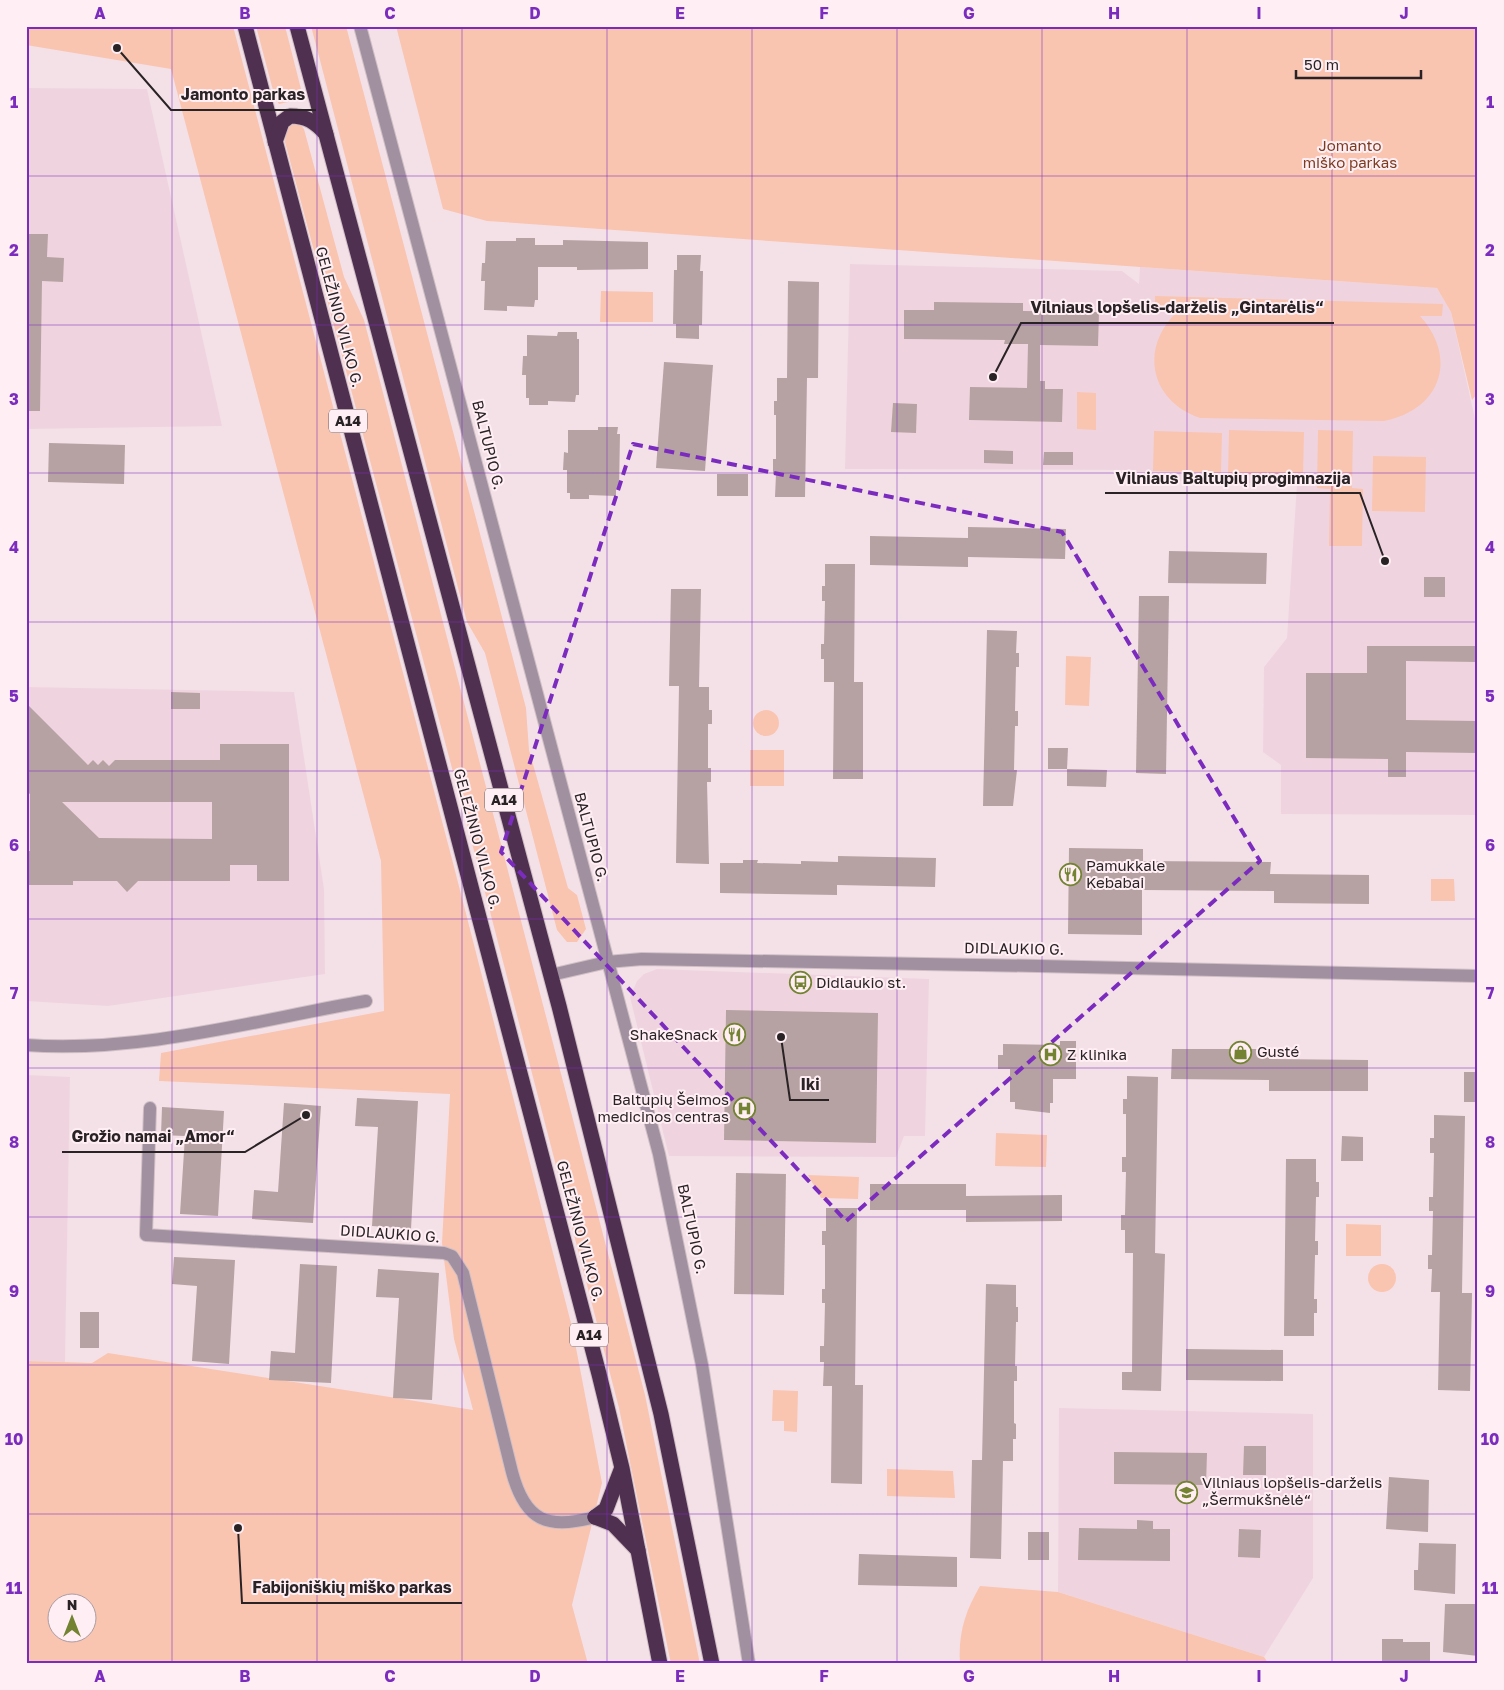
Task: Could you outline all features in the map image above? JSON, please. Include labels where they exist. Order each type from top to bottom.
[{"type":"highway","name":"GELEŽINIO VILKO G.","points":[[245,26],[502,1001],[622,1468],[660,1664]]},
{"type":"highway","name":"A14","points":[[297,26],[551,975],[661,1414],[712,1664]]},
{"type":"highway","points":[[275,142],[282,122],[290,116],[307,118],[315,122],[326,134]]},
{"type":"highway","points":[[595,1517],[606,1509],[622,1468]]},
{"type":"highway","points":[[595,1517],[613,1524],[639,1551]]},
{"type":"street","name":"BALTUPIO G.","points":[[360,26],[659,1154],[689,1293],[749,1664]]},
{"type":"street","name":"DIDLAUKIO G.","points":[[551,975],[607,962],[642,960],[1020,965],[1478,976]]},
{"type":"street","points":[[26,1045],[90,1047],[150,1041],[366,1001]]},
{"type":"street","name":"DIDLAUKIO G.","points":[[150,1108],[146,1235],[444,1252],[452,1256],[463,1273],[512,1472],[523,1503],[531,1512],[542,1519],[558,1523],[575,1522],[595,1517]]},
{"type":"highlighted area","points":[[633,444],[1062,532],[1260,861],[846,1221],[501,852]]},
{"type":"shaded area","points":[[26,88],[147,89],[222,426],[26,429]]},
{"type":"shaded area","points":[[850,264],[1122,271],[1139,284],[1140,267],[1437,288],[1451,312],[1478,432],[1478,815],[1281,814],[1281,765],[1263,752],[1264,667],[1287,638],[1297,484],[1137,480],[1136,470],[845,469]]},
{"type":"shaded area","points":[[26,687],[294,692],[324,889],[325,974],[108,1006],[26,1001]]},
{"type":"shaded area","points":[[657,969],[929,979],[925,1136],[904,1136],[896,1157],[669,1156],[630,997],[637,981],[644,974]]},
{"type":"shaded area","points":[[26,1075],[70,1077],[65,1362],[26,1361]]},
{"type":"shaded area","name":"Vilniaus lopšelis-darželis „Šermukšnėlė“","points":[[1059,1408],[1313,1414],[1313,1578],[1264,1657],[1058,1592]]},
{"type":"green space","points":[[26,26],[233,26],[453,863],[572,1327],[602,1483],[572,1605],[588,1664],[26,1664],[26,1361],[92,1363],[108,1353],[473,1410],[454,1339],[442,1243],[450,1094],[159,1081],[161,1053],[384,1011],[381,861],[171,69],[26,45]]},
{"type":"green space","points":[[256,26],[285,26],[302,99],[279,104],[275,98]]},
{"type":"green space","points":[[311,26],[346,26],[526,708],[529,750],[568,888],[577,895],[586,929],[577,942],[567,942],[557,930],[485,653],[467,622]]},
{"type":"green space","name":"Jomanto miško parkas","points":[[396,26],[1478,26],[1478,393],[1472,400],[1451,312],[1437,288],[487,221],[443,209]]},
{"type":"green space","points":[[293,124],[300,124],[304,129],[344,277],[364,320],[645,1395],[700,1664],[671,1664],[619,1408],[481,877],[285,142],[286,129]]},
{"type":"green space","points":[[601,291],[653,292],[653,322],[600,322]]},
{"type":"green space","points":[[1155,296],[1443,304],[1442,316],[1420,316],[1432,332],[1439,349],[1441,365],[1438,380],[1430,394],[1419,406],[1403,415],[1384,421],[1200,418],[1183,410],[1170,399],[1161,386],[1156,372],[1154,357],[1158,341],[1165,326],[1177,312],[1155,311]]},
{"type":"green space","points":[[1077,392],[1096,393],[1096,430],[1077,429]]},
{"type":"green space","points":[[1229,430],[1304,432],[1303,476],[1228,474]]},
{"type":"green space","points":[[1318,430],[1353,431],[1352,488],[1363,489],[1362,546],[1329,546],[1330,489],[1317,488]]},
{"type":"green space","points":[[1154,431],[1222,433],[1221,473],[1153,471]]},
{"type":"green space","points":[[1373,456],[1426,457],[1425,512],[1372,511]]},
{"type":"green space","points":[[1066,656],[1091,657],[1089,706],[1065,705]]},
{"type":"green space","points":[[766,710],[775,714],[779,723],[775,732],[766,736],[757,732],[753,723],[757,714]]},
{"type":"green space","points":[[750,750],[784,750],[784,786],[750,786]]},
{"type":"green space","points":[[1431,879],[1454,879],[1455,901],[1431,901]]},
{"type":"green space","points":[[996,1133],[1047,1135],[1046,1167],[995,1166]]},
{"type":"green space","points":[[808,1175],[859,1177],[858,1199],[821,1198]]},
{"type":"green space","points":[[1346,1224],[1381,1225],[1381,1256],[1346,1256]]},
{"type":"green space","points":[[1382,1264],[1392,1268],[1396,1278],[1392,1288],[1382,1292],[1372,1288],[1368,1278],[1372,1268]]},
{"type":"green space","points":[[773,1390],[798,1391],[797,1432],[784,1431],[784,1421],[772,1421]]},
{"type":"green space","points":[[887,1469],[953,1471],[955,1498],[887,1496]]},
{"type":"green space","points":[[980,1586],[1058,1592],[1264,1657],[1269,1664],[960,1664],[961,1633],[970,1605]]},
{"type":"building","points":[[26,234],[48,234],[47,257],[64,258],[63,282],[42,281],[40,411],[26,411]]},
{"type":"building","points":[[516,238],[535,238],[535,245],[563,245],[563,240],[648,242],[648,269],[577,270],[577,267],[538,267],[538,300],[535,300],[534,307],[507,306],[507,311],[484,310],[485,281],[481,281],[482,263],[485,263],[486,241],[516,241]]},
{"type":"building","points":[[677,255],[701,255],[700,271],[703,271],[702,325],[699,325],[699,339],[676,338],[676,324],[673,324],[674,270],[677,270]]},
{"type":"building","points":[[788,281],[819,282],[818,378],[807,378],[805,497],[775,497],[776,474],[773,474],[773,459],[776,459],[776,415],[774,415],[774,401],[777,401],[777,378],[787,378]]},
{"type":"building","points":[[934,302],[1023,303],[1023,311],[1099,312],[1098,346],[1040,345],[1040,381],[1045,381],[1045,389],[1063,389],[1062,422],[969,420],[970,387],[1027,388],[1028,344],[1004,344],[1005,340],[904,339],[904,310],[934,310]]},
{"type":"building","points":[[558,332],[577,332],[577,339],[579,339],[579,395],[576,395],[575,402],[548,401],[548,405],[529,405],[529,398],[526,398],[526,375],[522,375],[523,356],[527,356],[527,335],[557,336]]},
{"type":"building","points":[[664,362],[713,365],[705,471],[656,468]]},
{"type":"building","points":[[893,403],[917,404],[916,433],[891,432]]},
{"type":"building","points":[[598,427],[618,427],[617,434],[620,434],[619,489],[616,489],[616,496],[589,495],[589,499],[570,499],[570,493],[567,493],[567,470],[563,470],[564,452],[568,453],[568,430],[598,430]]},
{"type":"building","points":[[49,443],[125,445],[124,484],[48,482]]},
{"type":"building","points":[[984,450],[1013,451],[1013,464],[984,463]]},
{"type":"building","points":[[1044,452],[1073,452],[1073,465],[1043,465]]},
{"type":"building","points":[[717,474],[748,474],[748,496],[717,496]]},
{"type":"building","points":[[968,527],[1066,529],[1065,559],[968,557],[968,567],[870,565],[870,536],[968,538]]},
{"type":"building","points":[[1169,551],[1267,553],[1266,584],[1168,583]]},
{"type":"building","points":[[825,564],[855,564],[854,682],[863,682],[863,779],[833,779],[834,682],[824,682],[824,659],[821,659],[821,644],[824,644],[825,601],[822,601],[822,586],[825,586]]},
{"type":"building","points":[[1424,577],[1445,577],[1445,597],[1424,597]]},
{"type":"building","points":[[671,589],[701,589],[699,687],[709,687],[709,710],[712,710],[712,724],[708,724],[708,768],[711,768],[711,782],[707,782],[709,864],[676,863],[679,686],[669,686]]},
{"type":"building","points":[[1139,596],[1169,596],[1166,774],[1136,773]]},
{"type":"building","points":[[987,630],[1017,631],[1016,653],[1019,653],[1019,667],[1016,667],[1015,711],[1018,711],[1018,726],[1015,726],[1014,770],[1017,770],[1013,806],[983,806]]},
{"type":"building","points":[[1367,646],[1478,646],[1478,662],[1406,661],[1406,720],[1478,721],[1478,753],[1406,752],[1406,777],[1388,777],[1388,759],[1306,758],[1306,673],[1367,673]]},
{"type":"building","points":[[171,692],[200,693],[200,709],[171,709]]},
{"type":"building","points":[[26,703],[88,765],[93,760],[98,765],[103,760],[109,766],[115,760],[220,760],[220,744],[289,744],[289,881],[257,881],[257,865],[230,865],[230,881],[138,881],[127,892],[117,881],[73,881],[73,885],[26,885],[26,851],[30,851],[30,794],[26,791]],"holes":[[[62,802],[212,802],[212,839],[99,838]]]},
{"type":"building","points":[[1048,748],[1068,748],[1067,769],[1048,769]]},
{"type":"building","points":[[1067,769],[1107,770],[1106,787],[1067,786]]},
{"type":"building","points":[[1069,848],[1143,849],[1143,861],[1271,862],[1270,874],[1369,875],[1369,904],[1274,903],[1274,891],[1142,890],[1142,935],[1068,934]]},
{"type":"building","points":[[838,856],[936,858],[935,887],[837,885],[837,895],[720,893],[720,863],[743,863],[743,860],[758,860],[757,863],[801,864],[801,861],[838,862]]},
{"type":"building","points":[[726,1010],[878,1013],[876,1143],[724,1140]]},
{"type":"building","points":[[1060,1041],[1076,1041],[1076,1079],[1053,1079],[1053,1103],[1050,1103],[1050,1113],[1015,1109],[1015,1102],[1010,1102],[1010,1069],[998,1069],[998,1055],[1003,1055],[1003,1044],[1060,1045]]},
{"type":"building","points":[[1172,1049],[1270,1049],[1269,1059],[1368,1060],[1368,1091],[1269,1091],[1269,1080],[1171,1079]]},
{"type":"building","points":[[1464,1072],[1478,1072],[1478,1102],[1464,1102]]},
{"type":"building","points":[[1127,1076],[1158,1077],[1155,1253],[1165,1254],[1161,1391],[1122,1390],[1122,1372],[1132,1372],[1133,1253],[1125,1253],[1125,1230],[1121,1230],[1121,1215],[1125,1215],[1126,1172],[1122,1172],[1122,1157],[1126,1157],[1126,1114],[1123,1114],[1123,1099],[1127,1099]]},
{"type":"building","points":[[357,1098],[418,1101],[411,1229],[372,1226],[378,1127],[355,1126]]},
{"type":"building","points":[[284,1103],[321,1106],[313,1223],[252,1219],[254,1190],[278,1192]]},
{"type":"building","points":[[162,1107],[224,1111],[218,1216],[180,1214],[185,1136],[161,1135]]},
{"type":"building","points":[[1434,1115],[1465,1116],[1462,1293],[1472,1293],[1470,1391],[1438,1390],[1440,1292],[1431,1292],[1432,1269],[1428,1269],[1428,1255],[1432,1255],[1433,1211],[1429,1211],[1429,1197],[1433,1197],[1434,1153],[1430,1153],[1430,1138],[1434,1138]]},
{"type":"building","points":[[1342,1136],[1363,1137],[1363,1161],[1341,1161]]},
{"type":"building","points":[[1286,1159],[1316,1159],[1316,1182],[1319,1182],[1319,1197],[1316,1197],[1315,1241],[1318,1241],[1318,1255],[1315,1255],[1314,1299],[1317,1299],[1317,1313],[1314,1313],[1314,1336],[1284,1336]]},
{"type":"building","points":[[736,1173],[786,1174],[784,1295],[734,1294]]},
{"type":"building","points":[[870,1184],[966,1184],[966,1196],[1062,1195],[1062,1221],[966,1222],[966,1210],[870,1210]]},
{"type":"building","points":[[826,1208],[857,1208],[855,1385],[863,1385],[862,1484],[831,1483],[832,1386],[823,1386],[824,1362],[820,1362],[820,1346],[824,1346],[825,1303],[822,1303],[822,1289],[825,1289],[825,1245],[822,1245],[822,1231],[826,1231]]},
{"type":"building","points":[[174,1257],[235,1260],[229,1364],[192,1361],[197,1286],[172,1284]]},
{"type":"building","points":[[300,1264],[337,1266],[331,1383],[269,1380],[271,1351],[295,1353]]},
{"type":"building","points":[[378,1269],[439,1273],[432,1400],[393,1398],[399,1298],[376,1297]]},
{"type":"building","points":[[986,1284],[1016,1285],[1016,1307],[1018,1307],[1015,1366],[1017,1366],[1017,1381],[1014,1381],[1016,1439],[1013,1439],[1013,1461],[1003,1461],[1001,1559],[970,1558],[972,1460],[982,1460]]},
{"type":"building","points":[[80,1312],[99,1312],[99,1348],[80,1348]]},
{"type":"building","points":[[1186,1349],[1283,1350],[1283,1381],[1186,1380]]},
{"type":"building","points":[[1244,1446],[1266,1446],[1266,1475],[1243,1475]]},
{"type":"building","points":[[1114,1452],[1207,1453],[1206,1485],[1114,1484]]},
{"type":"building","points":[[1389,1477],[1429,1480],[1428,1532],[1386,1529]]},
{"type":"building","points":[[1137,1520],[1153,1521],[1153,1529],[1170,1529],[1170,1561],[1078,1560],[1079,1528],[1137,1529]]},
{"type":"building","points":[[1239,1529],[1261,1530],[1260,1558],[1238,1557]]},
{"type":"building","points":[[1028,1532],[1049,1532],[1049,1560],[1028,1560]]},
{"type":"building","points":[[1419,1543],[1456,1544],[1455,1594],[1414,1590],[1414,1570],[1418,1570]]},
{"type":"building","points":[[859,1554],[957,1557],[957,1587],[858,1585]]},
{"type":"building","points":[[1445,1604],[1478,1604],[1478,1656],[1443,1652]]},
{"type":"building","points":[[1382,1639],[1403,1639],[1403,1642],[1430,1642],[1430,1664],[1382,1664]]},
{"type":"place","name":"Jamonto parkas","points":[[117,48]]},
{"type":"place","name":"Vilniaus lopšelis-darželis „Gintarėlis“","points":[[993,377]]},
{"type":"place","name":"Vilniaus Baltupių progimnazija","points":[[1385,561]]},
{"type":"place","name":"Pamukkale Kebabai","points":[[1070,875]]},
{"type":"place","name":"Didlaukio st.","points":[[800,983]]},
{"type":"place","name":"ShakeSnack","points":[[734,1035]]},
{"type":"place","name":"Iki","points":[[781,1037]]},
{"type":"place","name":"Gusté","points":[[1241,1052]]},
{"type":"place","name":"Z klinika","points":[[1051,1055]]},
{"type":"place","name":"Baltupių Šeimos medicinos centras","points":[[745,1109]]},
{"type":"place","name":"Grožio namai „Amor“","points":[[306,1115]]},
{"type":"place","name":"Vilniaus lopšelis-darželis „Šermukšnėlė“","points":[[1186,1492]]},
{"type":"place","name":"Fabijoniškių miško parkas","points":[[238,1528]]}]
